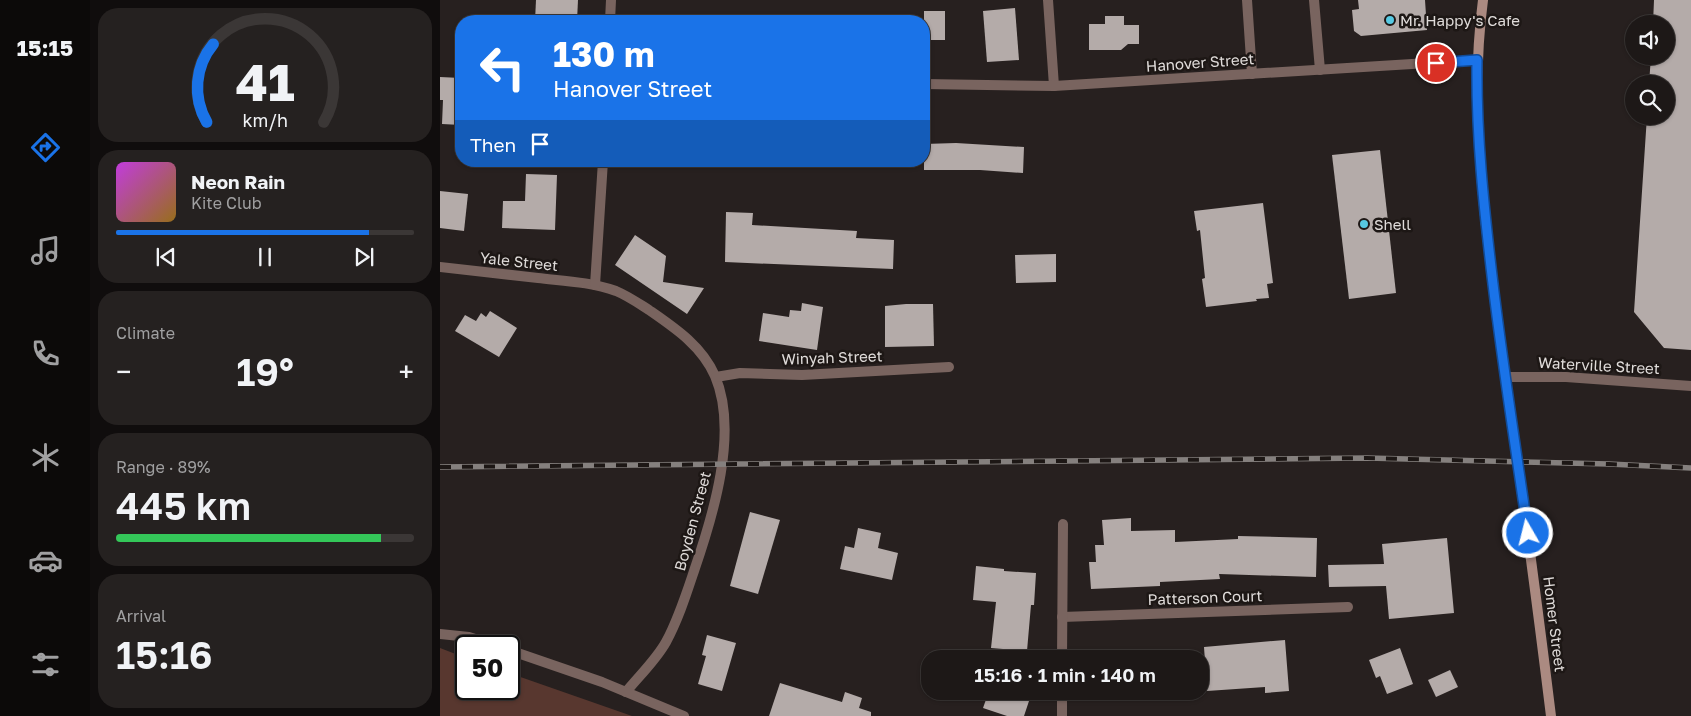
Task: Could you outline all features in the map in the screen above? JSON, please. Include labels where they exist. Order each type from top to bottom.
[{"type":"main road","name":"Homer Street","points":[[1483,0],[1477,60],[1476,104],[1481,176],[1551,716]]},
{"type":"street","points":[[610,15],[611,0]]},
{"type":"street","points":[[1048,0],[1054,86]]},
{"type":"street","points":[[1247,0],[1252,74]]},
{"type":"street","points":[[1314,0],[1320,70]]},
{"type":"street","name":"Hanover Street","points":[[930,84],[1054,86],[1477,60]]},
{"type":"street","points":[[595,286],[602,167]]},
{"type":"street","name":"Yale Street","points":[[440,267],[567,281],[595,286]]},
{"type":"street","name":"Boyden Street","points":[[595,286],[616,291],[629,297],[692,342],[716,377],[724,412],[724,440],[718,490],[707,533],[689,587],[666,643],[626,692]]},
{"type":"street","name":"Winyah Street","points":[[716,377],[740,373],[802,375],[949,367]]},
{"type":"street","name":"Waterville Street","points":[[1506,377],[1566,377],[1691,386]]},
{"type":"street","points":[[1062,650],[1063,524]]},
{"type":"street","name":"Patterson Court","points":[[1062,617],[1348,607]]},
{"type":"street","points":[[440,634],[456,635]]},
{"type":"street","points":[[520,654],[626,692],[684,716]]},
{"type":"street","points":[[1062,700],[1062,716]]},
{"type":"shaded area","points":[[440,648],[455,654],[455,700],[520,700],[520,677],[632,716],[440,716]]},
{"type":"building","points":[[536,0],[578,0],[577,15],[535,15]]},
{"type":"building","name":"Mr. Happy's Cafe","points":[[1358,0],[1425,0],[1427,30],[1361,36],[1354,31],[1352,10],[1359,9]]},
{"type":"building","points":[[1654,0],[1691,0],[1691,350],[1664,348],[1634,312],[1646,125],[1675,125],[1675,75],[1650,75],[1650,65],[1675,65],[1675,15],[1653,15]]},
{"type":"building","points":[[1015,8],[1019,60],[987,62],[983,11]]},
{"type":"building","points":[[924,11],[945,11],[945,40],[930,40],[930,15],[924,15]]},
{"type":"building","points":[[1105,16],[1124,16],[1124,25],[1139,25],[1139,44],[1128,44],[1121,50],[1089,50],[1089,24],[1105,24]]},
{"type":"building","points":[[440,77],[455,78],[455,125],[442,124],[443,100],[440,100]]},
{"type":"building","points":[[956,143],[1024,147],[1023,173],[980,170],[924,170],[924,167],[930,167],[930,144]]},
{"type":"building","name":"Shell","points":[[1380,150],[1396,293],[1349,299],[1332,155]]},
{"type":"building","points":[[526,174],[557,175],[555,230],[502,228],[503,201],[525,201]]},
{"type":"building","points":[[440,191],[468,194],[464,231],[440,228]]},
{"type":"building","points":[[1263,203],[1273,283],[1267,284],[1269,298],[1206,307],[1202,279],[1205,278],[1200,230],[1197,231],[1194,211]]},
{"type":"building","points":[[726,212],[753,213],[752,225],[857,231],[856,238],[894,240],[893,269],[725,262]]},
{"type":"building","points":[[635,235],[666,256],[663,282],[704,288],[687,314],[615,265]]},
{"type":"building","points":[[1056,254],[1056,282],[1016,283],[1015,255]]},
{"type":"building","points":[[802,303],[823,307],[817,350],[759,341],[763,313],[789,317],[790,310],[801,311]]},
{"type":"building","points":[[933,304],[934,346],[885,347],[885,306]]},
{"type":"building","points":[[490,311],[517,328],[499,357],[455,331],[465,315],[476,321],[481,313],[486,317]]},
{"type":"building","points":[[750,512],[780,520],[758,594],[730,586]]},
{"type":"building","points":[[1131,518],[1131,531],[1175,530],[1175,542],[1238,539],[1238,536],[1317,538],[1316,577],[1219,574],[1220,579],[1160,582],[1160,586],[1091,589],[1089,562],[1096,562],[1095,545],[1104,545],[1102,520]]},
{"type":"building","points":[[858,528],[881,533],[878,548],[898,553],[892,580],[840,569],[845,546],[854,548]]},
{"type":"building","points":[[1447,538],[1454,613],[1389,619],[1386,586],[1329,587],[1328,565],[1384,564],[1382,544]]},
{"type":"building","points":[[976,566],[1004,569],[1004,571],[1036,573],[1034,605],[1031,605],[1027,650],[991,648],[996,602],[973,600]]},
{"type":"building","points":[[707,635],[736,643],[722,691],[698,684],[706,656],[702,655]]},
{"type":"building","points":[[1285,640],[1289,691],[1265,693],[1265,687],[1209,691],[1209,650],[1204,650],[1204,647]]},
{"type":"building","points":[[1400,648],[1413,684],[1387,694],[1380,676],[1376,678],[1369,660]]},
{"type":"building","points":[[1450,670],[1458,687],[1436,697],[1428,680]]},
{"type":"building","points":[[780,683],[842,702],[845,692],[862,698],[859,708],[871,712],[871,716],[769,716]]},
{"type":"building","points":[[986,700],[1029,700],[1024,716],[1007,716],[983,708]]},
{"type":"railway","points":[[440,467],[1367,458],[1691,468]]},
{"type":"place","name":"Mr. Happy's Cafe","points":[[1390,20]]},
{"type":"place","name":"Shell","points":[[1364,224]]},
{"type":"route","points":[[1436,63],[1477,60],[1476,104],[1490,264],[1528,533]]}]
